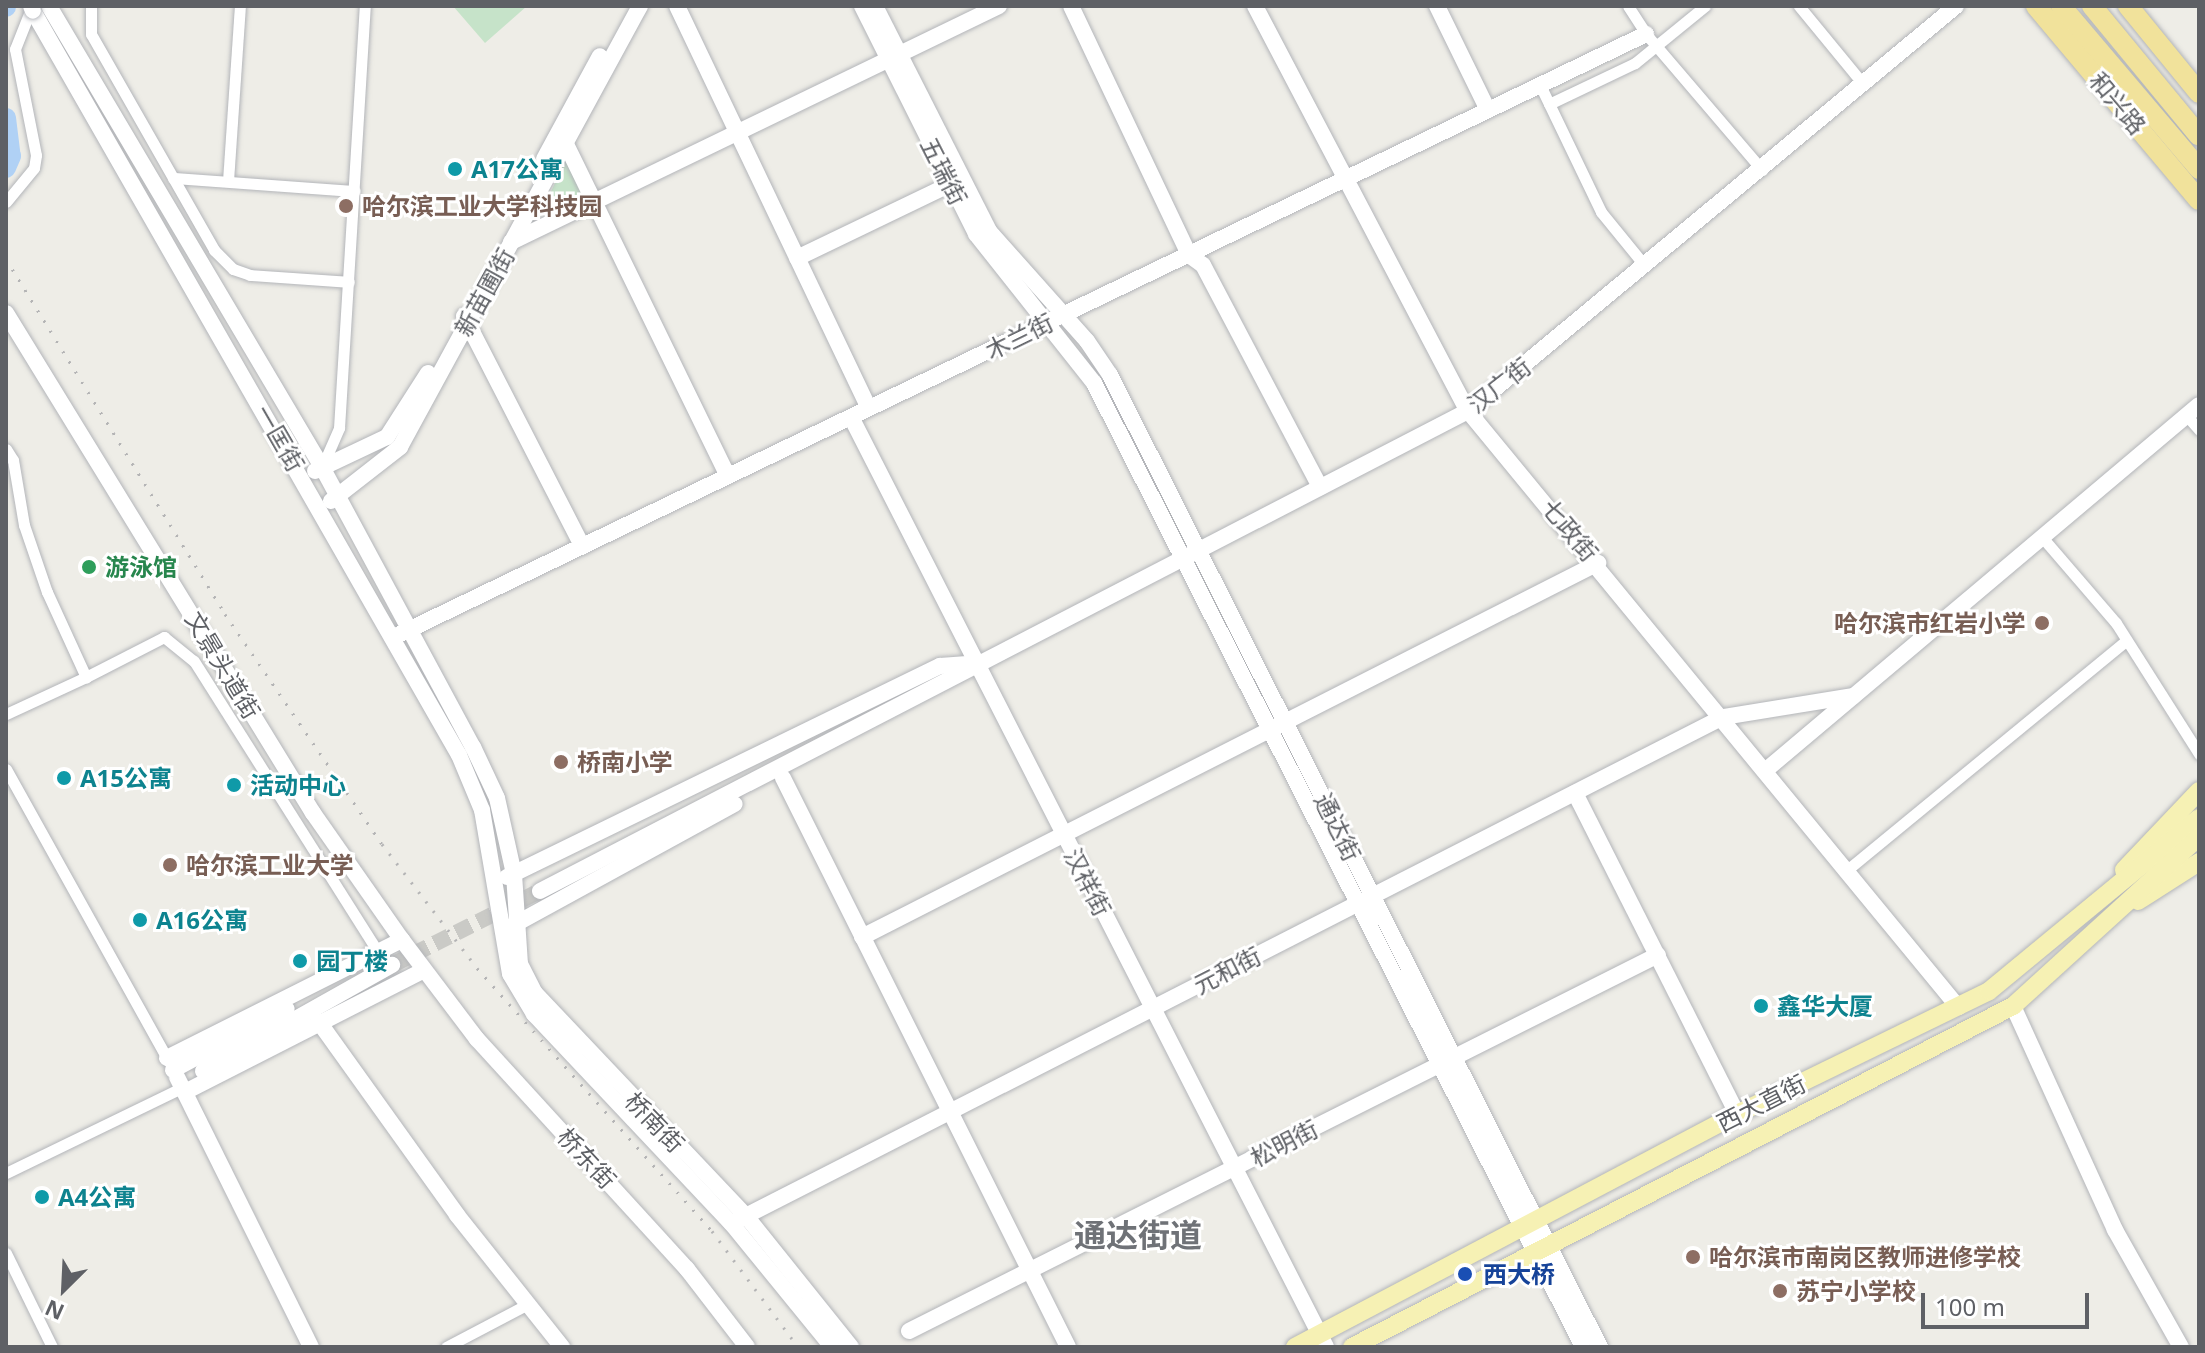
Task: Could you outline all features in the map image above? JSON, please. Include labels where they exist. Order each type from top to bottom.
[{"type":"highway","name":"和兴路","points":[[2061,6],[2127,83]]},
{"type":"highway","name":"和兴路","points":[[2092,6],[2199,136]]},
{"type":"highway","points":[[2103,6],[2185,76]]},
{"type":"highway","points":[[2128,6],[2199,93]]},
{"type":"highway","name":"和兴路","points":[[2038,8],[2199,200]]},
{"type":"highway","points":[[2038,8],[2127,83],[2199,169]]},
{"type":"main road","points":[[2092,918],[2199,791]]},
{"type":"main road","name":"西大直街","points":[[1295,1347],[1322,1341],[1737,1114],[1989,991],[2092,918],[2172,851],[2199,818]]},
{"type":"main road","name":"西大直街","points":[[2172,851],[2199,837]]},
{"type":"main road","points":[[2092,918],[2199,862]]},
{"type":"main road","name":"西大直街","points":[[1352,1347],[2013,1006],[2092,918]]},
{"type":"street","points":[[91,6],[91,34],[214,250],[233,269],[250,275],[349,282]]},
{"type":"street","points":[[228,181],[240,6]]},
{"type":"street","points":[[322,467],[339,428],[365,6]]},
{"type":"street","name":"新苗圃街","points":[[303,478],[371,448],[397,427],[506,244],[628,6]]},
{"type":"street","name":"新苗圃街","points":[[562,136],[640,6]]},
{"type":"street","points":[[677,6],[869,408]]},
{"type":"street","name":"五瑞街","points":[[862,6],[894,57],[989,231],[1063,315]]},
{"type":"street","name":"五瑞街","points":[[875,6],[894,57],[951,184],[991,257],[1046,323]]},
{"type":"street","points":[[506,244],[999,6]]},
{"type":"street","points":[[1071,6],[1189,255],[1203,265],[1320,487]]},
{"type":"street","name":"七政街","points":[[1255,6],[1468,411],[1598,563],[1958,1007]]},
{"type":"street","points":[[1437,6],[1488,110]]},
{"type":"street","points":[[1628,6],[1652,41],[1762,170]]},
{"type":"street","points":[[1549,104],[1705,6]]},
{"type":"street","points":[[1799,6],[1864,85]]},
{"type":"street","name":"汉广街","points":[[538,887],[1468,411],[1956,6]]},
{"type":"street","points":[[6,202],[26,180],[36,155],[15,49],[36,7]]},
{"type":"street","name":"一匡街","points":[[36,7],[338,497],[482,810],[495,883]]},
{"type":"street","name":"一匡街","points":[[36,7],[320,509],[400,634],[497,798],[514,874]]},
{"type":"street","name":"木兰街","points":[[400,634],[1540,85],[1652,41]]},
{"type":"street","points":[[1540,85],[1601,212],[1645,266]]},
{"type":"street","points":[[562,136],[592,203],[728,476]]},
{"type":"street","points":[[173,178],[355,191]]},
{"type":"street","points":[[797,258],[951,184]]},
{"type":"street","name":"文景头道街","points":[[6,313],[313,813],[424,970]]},
{"type":"street","name":"通达街","points":[[1063,315],[1110,375],[1286,721],[1365,900]]},
{"type":"street","points":[[464,318],[582,546]]},
{"type":"street","name":"新苗圃街","points":[[320,509],[400,447],[464,318]]},
{"type":"street","name":"通达街","points":[[1046,323],[1094,383],[1269,730],[1365,900],[1532,1225],[1583,1347]]},
{"type":"street","points":[[1766,770],[2193,410],[2199,430]]},
{"type":"street","name":"汉祥街","points":[[851,417],[1322,1341]]},
{"type":"street","points":[[6,449],[13,460],[24,525],[47,592],[86,677]]},
{"type":"street","points":[[2042,537],[2116,623],[2199,754]]},
{"type":"street","points":[[862,937],[1598,563]]},
{"type":"street","points":[[6,714],[164,637],[194,661],[386,957]]},
{"type":"street","points":[[1847,870],[2126,641]]},
{"type":"street","name":"汉广街","points":[[499,933],[783,778],[960,686],[977,664]]},
{"type":"street","name":"汉广街","points":[[495,883],[940,666],[977,664]]},
{"type":"street","name":"元和街","points":[[738,1220],[1723,717],[1853,696]]},
{"type":"street","points":[[6,769],[178,1078],[311,1347]]},
{"type":"street","points":[[783,778],[1068,1347]]},
{"type":"street","points":[[1575,793],[1737,1114]]},
{"type":"street","name":"桥南街","points":[[514,874],[520,964],[548,1012],[851,1347]]},
{"type":"street","name":"桥南街","points":[[495,883],[499,933],[510,974],[534,1014],[738,1220],[832,1347]]},
{"type":"street","points":[[6,1173],[178,1078],[386,957],[402,940]]},
{"type":"street","name":"松明街","points":[[909,1331],[1658,955]]},
{"type":"street","points":[[178,1078],[386,957]]},
{"type":"street","points":[[178,1078],[319,1022],[424,970]]},
{"type":"street","name":"桥东街","points":[[424,970],[477,1039],[687,1269],[747,1347]]},
{"type":"street","points":[[2013,1006],[2115,1230],[2181,1347]]},
{"type":"street","points":[[319,1022],[526,1305],[562,1347]]},
{"type":"street","name":"通达街","points":[[1544,1250],[1600,1347]]},
{"type":"street","points":[[6,1253],[52,1347]]},
{"type":"street","points":[[446,1347],[526,1305]]},
{"type":"green space","points":[[453,6],[527,6],[485,43]]},
{"type":"green space","points":[[567,157],[583,193],[541,213]]},
{"type":"waterway","points":[[6,118],[11,156],[6,168]]},
{"type":"tunnel","points":[[392,965],[540,891]]},
{"type":"railway","points":[[6,259],[225,614],[382,844],[477,968],[712,1231],[798,1347]]},
{"type":"place","name":"A17公寓","points":[[455,169]]},
{"type":"place","name":"哈尔滨工业大学科技园","points":[[346,206]]},
{"type":"place","name":"游泳馆","points":[[89,567]]},
{"type":"place","name":"哈尔滨市红岩小学","points":[[2042,623]]},
{"type":"place","name":"桥南小学","points":[[561,762]]},
{"type":"place","name":"A15公寓","points":[[64,778]]},
{"type":"place","name":"活动中心","points":[[234,785]]},
{"type":"place","name":"哈尔滨工业大学","points":[[170,865]]},
{"type":"place","name":"A16公寓","points":[[140,920]]},
{"type":"place","name":"园丁楼","points":[[300,961]]},
{"type":"place","name":"鑫华大厦","points":[[1761,1006]]},
{"type":"place","name":"A4公寓","points":[[42,1197]]},
{"type":"place","name":"哈尔滨市南岗区教师进修学校","points":[[1693,1257]]},
{"type":"place","name":"西大桥","points":[[1465,1274]]},
{"type":"place","name":"苏宁小学校","points":[[1780,1291]]},
{"type":"district","name":"通达街道","points":[[1138,1235]]}]
